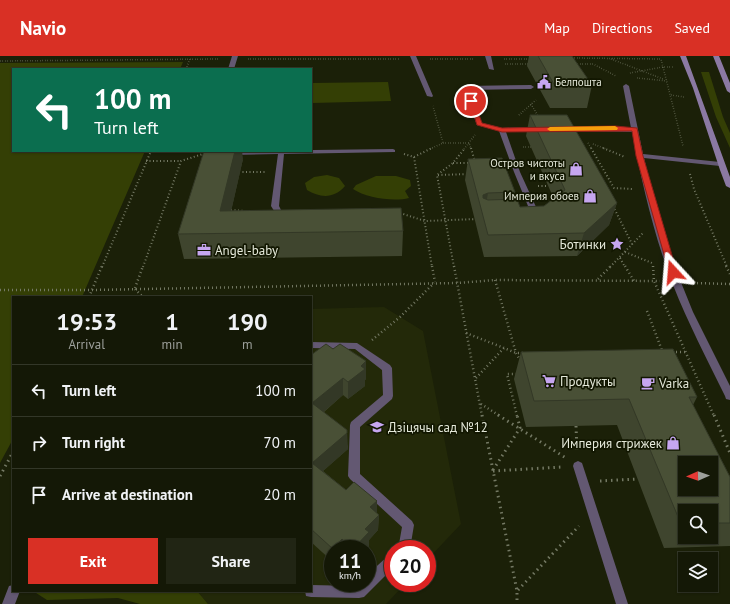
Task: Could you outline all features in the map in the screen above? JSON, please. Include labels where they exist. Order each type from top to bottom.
[{"type":"main road","points":[[683,56],[700,98],[720,164],[730,186]]},
{"type":"main road","points":[[716,56],[730,91]]},
{"type":"lane","points":[[231,68],[235,56]]},
{"type":"lane","points":[[413,56],[430,96]]},
{"type":"lane","points":[[488,56],[491,67]]},
{"type":"lane","points":[[626,86],[640,156],[676,282],[730,396]]},
{"type":"lane","points":[[531,87],[466,88],[479,124],[502,130],[545,129]]},
{"type":"lane","points":[[559,129],[635,130]]},
{"type":"lane","points":[[502,130],[517,172],[532,207],[519,217]]},
{"type":"lane","points":[[206,153],[393,151]]},
{"type":"lane","points":[[281,153],[275,206],[279,212],[298,213]]},
{"type":"lane","points":[[640,156],[720,164]]},
{"type":"lane","points":[[312,345],[357,346],[387,368],[388,396],[355,425],[354,476],[408,525],[406,540]]},
{"type":"lane","points":[[578,466],[622,604]]},
{"type":"lane","points":[[312,591],[359,592],[384,568]]},
{"type":"lane","points":[[8,604],[14,592]]},
{"type":"path","points":[[608,58],[667,81]]},
{"type":"path","points":[[0,61],[190,59],[186,68]]},
{"type":"path","points":[[661,59],[694,189],[730,274]]},
{"type":"path","points":[[491,67],[534,64]]},
{"type":"path","points":[[571,64],[593,64],[614,76],[621,76]]},
{"type":"path","points":[[628,74],[663,67]]},
{"type":"path","points":[[637,78],[667,81]]},
{"type":"path","points":[[502,130],[537,100],[531,87]]},
{"type":"path","points":[[430,96],[443,144]]},
{"type":"path","points":[[438,175],[453,163],[482,125]]},
{"type":"path","points":[[614,188],[588,142],[629,159]]},
{"type":"path","points":[[435,282],[414,157],[443,144],[469,143]]},
{"type":"path","points":[[453,163],[476,163],[469,143]]},
{"type":"path","points":[[90,296],[150,152]]},
{"type":"path","points":[[146,161],[181,161],[206,153]]},
{"type":"path","points":[[135,288],[181,161]]},
{"type":"path","points":[[239,172],[279,172]]},
{"type":"path","points":[[438,175],[472,174]]},
{"type":"path","points":[[438,175],[466,332],[517,591],[517,604]]},
{"type":"path","points":[[610,189],[636,189]]},
{"type":"path","points":[[612,204],[632,244]]},
{"type":"path","points":[[231,210],[279,212]]},
{"type":"path","points":[[398,213],[425,221],[447,219],[484,219]]},
{"type":"path","points":[[598,280],[645,230]]},
{"type":"path","points":[[625,252],[652,263]]},
{"type":"path","points":[[620,258],[634,281]]},
{"type":"path","points":[[0,290],[93,290],[435,282],[458,283],[495,280],[598,280],[730,284]]},
{"type":"path","points":[[495,280],[516,353],[525,367]]},
{"type":"path","points":[[362,349],[400,317],[435,282]]},
{"type":"path","points":[[135,288],[141,296]]},
{"type":"path","points":[[647,311],[666,359]]},
{"type":"path","points":[[667,312],[687,352],[730,453]]},
{"type":"path","points":[[466,332],[516,353],[524,353]]},
{"type":"path","points":[[475,378],[504,348]]},
{"type":"path","points":[[655,352],[687,352]]},
{"type":"path","points":[[493,471],[520,428],[507,374],[522,374]]},
{"type":"path","points":[[481,404],[578,466]]},
{"type":"path","points":[[576,426],[578,466]]},
{"type":"path","points":[[0,476],[12,454]]},
{"type":"path","points":[[493,471],[578,466]]},
{"type":"path","points":[[583,482],[637,479]]},
{"type":"path","points":[[517,591],[592,512]]},
{"type":"shaded area","points":[[183,62],[180,68],[12,68],[12,152],[145,152],[82,296],[12,296],[12,441],[0,463],[0,63]]},
{"type":"shaded area","points":[[701,72],[709,72],[723,117],[730,133],[730,148],[716,117]]},
{"type":"shaded area","points":[[388,82],[391,101],[312,103],[313,83]]},
{"type":"shaded area","points":[[327,175],[339,178],[345,186],[336,193],[327,196],[317,195],[307,190],[305,183],[314,177]]},
{"type":"shaded area","points":[[376,176],[396,176],[410,180],[411,186],[405,191],[409,198],[396,200],[372,197],[353,189],[356,185]]},
{"type":"shaded area","name":"Дзіцячы сад №12","points":[[384,307],[423,331],[461,524],[436,550],[436,540],[384,540],[384,592],[397,592],[386,604],[208,604],[198,592],[312,592],[312,309]]},
{"type":"shaded area","points":[[35,592],[198,592],[208,604],[140,604],[118,598],[47,600]]},
{"type":"building","points":[[538,56],[572,56],[592,85],[555,86]]},
{"type":"building","points":[[530,115],[567,115],[617,203],[584,233],[488,235],[468,159],[502,158],[515,192],[488,193],[483,195],[483,198],[488,200],[517,199],[520,207],[544,206],[565,190]]},
{"type":"building","points":[[204,152],[235,152],[220,211],[401,208],[403,231],[178,234]]},
{"type":"building","points":[[326,344],[333,349],[340,344],[366,361],[361,366],[365,369],[348,382],[343,378],[312,403],[312,354]]},
{"type":"building","points":[[673,349],[697,397],[689,397],[730,477],[730,523],[718,523],[718,504],[678,504],[678,517],[629,399],[534,401],[521,352]]},
{"type":"building","points":[[312,403],[347,430],[347,433],[312,463]]},
{"type":"building","points":[[312,463],[346,490],[354,482],[377,501],[370,507],[379,515],[365,529],[369,532],[361,540],[342,539],[324,541],[312,530]]},
{"type":"slow traffic","points":[[550,129],[615,128]]},
{"type":"place","name":"Белпошта","points":[[544,82]]},
{"type":"place","name":"Остров чистоты и вкуса","points":[[576,169]]},
{"type":"place","name":"Империя обоев","points":[[590,196]]},
{"type":"place","name":"Ботинки","points":[[617,244]]},
{"type":"place","name":"Angel-baby","points":[[204,250]]},
{"type":"place","name":"Продукты","points":[[549,381]]},
{"type":"place","name":"Varka","points":[[648,383]]},
{"type":"place","name":"Дзіцячы сад №12","points":[[377,427]]},
{"type":"place","name":"Империя стрижек","points":[[673,443]]},
{"type":"route","points":[[471,101],[479,124],[502,130],[615,128],[635,130],[640,156],[673,272]]}]
